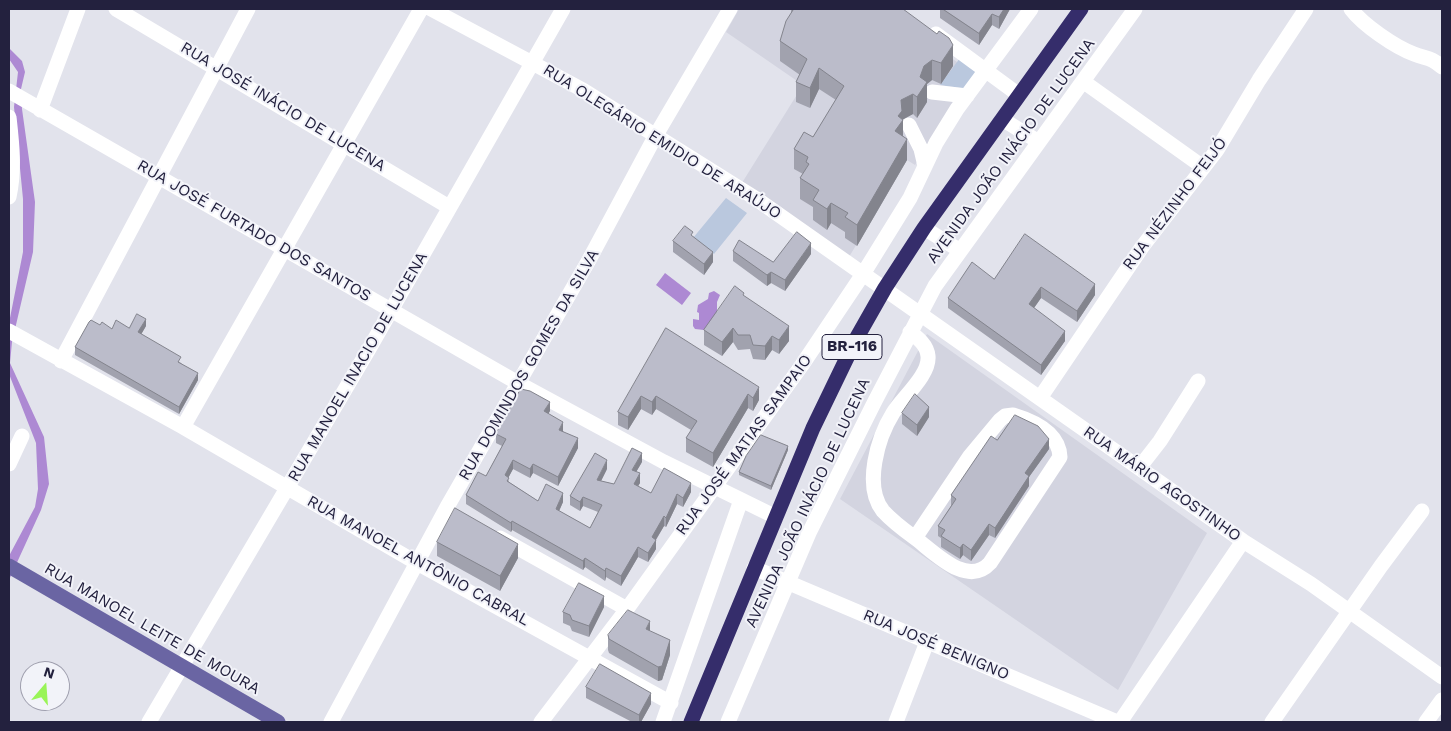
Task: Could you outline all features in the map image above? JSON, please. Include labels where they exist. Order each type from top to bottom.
[{"type":"highway","name":"AVENIDA JOÃO INÁCIO DE LUCENA","points":[[691,722],[754,568],[834,383],[885,288],[924,228],[1081,9]]},
{"type":"main road","name":"RUA MANOEL LEITE DE MOURA","points":[[9,566],[278,722]]},
{"type":"street","points":[[36,107],[78,9]]},
{"type":"street","name":"RUA JOSÉ INÁCIO DE LUCENA","points":[[116,9],[132,13],[217,68],[449,207]]},
{"type":"street","points":[[62,361],[158,176],[248,9]]},
{"type":"street","points":[[184,428],[421,9]]},
{"type":"street","name":"RUA OLEGÁRIO EMIDIO DE ARAÚJO","points":[[431,9],[534,62],[758,194],[863,274],[885,288]]},
{"type":"street","name":"RUA MANOEL INACIO DE LUCENA","points":[[150,722],[391,310],[534,62],[562,9]]},
{"type":"street","points":[[712,9],[728,13]]},
{"type":"street","name":"RUA JOSÉ MATIAS SAMPAIO","points":[[541,722],[589,656],[627,609],[715,488],[863,274],[910,198],[941,134],[1031,9]]},
{"type":"street","name":"AVENIDA JOÃO INÁCIO DE LUCENA","points":[[728,722],[786,582],[920,313],[960,250],[1084,82],[1135,9]]},
{"type":"street","name":"RUA NÉZINHO FEIJÓ","points":[[1040,398],[1131,263],[1229,132],[1259,80],[1306,9]]},
{"type":"street","points":[[1351,9],[1361,22],[1414,54],[1433,59],[1442,67]]},
{"type":"street","name":"RUA DOMINDOS GOMES DA SILVA","points":[[331,722],[448,507],[589,260],[656,135],[728,13]]},
{"type":"street","points":[[923,25],[957,54],[986,69],[1019,95]]},
{"type":"street","points":[[1084,82],[1203,167]]},
{"type":"street","name":"RUA JOSÉ FURTADO DOS SANTOS","points":[[9,91],[518,383],[715,488],[776,517]]},
{"type":"street","points":[[931,92],[967,96]]},
{"type":"street","points":[[9,117],[13,172],[9,197]]},
{"type":"street","points":[[1002,119],[1039,142]]},
{"type":"street","points":[[909,125],[921,149],[925,166]]},
{"type":"street","points":[[924,228],[960,250]]},
{"type":"street","name":"RUA MÁRIO AGOSTINHO","points":[[885,288],[1243,541],[1271,557],[1442,677]]},
{"type":"street","name":"RUA MANOEL ANTÔNIO CABRAL","points":[[9,331],[184,428],[418,563],[671,703]]},
{"type":"street","points":[[910,332],[925,348],[928,361],[916,384],[893,413],[876,459],[873,485],[875,497],[882,510],[915,538],[959,570],[971,572],[984,569],[1060,457],[1057,443],[1050,434],[1023,418],[1005,416],[970,456],[915,538]]},
{"type":"street","points":[[1139,468],[1160,440],[1198,380]]},
{"type":"street","points":[[9,464],[22,436]]},
{"type":"street","points":[[663,722],[741,500]]},
{"type":"street","points":[[448,507],[464,516]]},
{"type":"street","points":[[1272,722],[1422,511]]},
{"type":"street","points":[[488,530],[627,609]]},
{"type":"street","points":[[1119,722],[1243,541]]},
{"type":"street","name":"RUA JOSÉ BENIGNO","points":[[754,568],[1119,722]]},
{"type":"street","points":[[896,722],[926,642]]},
{"type":"street","points":[[1426,722],[1442,700]]},
{"type":"street","points":[[1079,722],[1084,708]]},
{"type":"shaded area","points":[[739,9],[880,9],[976,75],[915,165],[907,160],[846,262],[740,186],[803,85],[726,32]]},
{"type":"shaded area","points":[[9,48],[22,61],[25,72],[21,89],[22,109],[35,202],[33,252],[12,342],[10,363],[44,437],[49,484],[41,510],[9,580],[9,556],[35,507],[38,489],[36,443],[9,374],[9,323],[23,252],[23,199],[14,107],[18,72],[9,59]]},
{"type":"shaded area","points":[[960,58],[979,72],[967,89],[940,85]]},
{"type":"shaded area","points":[[726,198],[747,213],[714,254],[693,238]]},
{"type":"shaded area","points":[[665,273],[691,293],[682,305],[656,285]]},
{"type":"shaded area","points":[[714,291],[720,295],[717,302],[717,313],[704,330],[695,329],[693,319],[699,320],[698,305],[708,299],[709,293]]},
{"type":"shaded area","points":[[927,334],[1207,533],[1118,690],[840,499]]},
{"type":"building","points":[[792,9],[903,9],[937,34],[939,31],[949,38],[953,45],[941,63],[932,60],[924,66],[920,77],[927,82],[917,97],[913,94],[901,100],[902,111],[898,116],[903,120],[895,131],[907,139],[857,225],[845,217],[848,213],[831,203],[827,209],[813,200],[819,190],[800,178],[809,164],[806,162],[808,157],[794,149],[804,132],[813,137],[844,86],[819,68],[810,88],[796,82],[807,59],[780,41]]},
{"type":"building","points":[[943,9],[1004,9],[999,17],[992,14],[979,33]]},
{"type":"building","points":[[685,226],[693,232],[691,235],[713,252],[704,264],[673,241]]},
{"type":"building","points":[[797,232],[811,243],[785,280],[771,272],[767,275],[733,251],[739,240],[773,262]]},
{"type":"building","points":[[1025,234],[1095,284],[1077,311],[1041,287],[1029,304],[1065,331],[1041,365],[948,298],[972,262],[994,279]]},
{"type":"building","points":[[735,286],[744,293],[743,295],[789,326],[779,340],[772,336],[765,346],[753,345],[750,335],[738,335],[733,328],[722,342],[704,330]]},
{"type":"building","points":[[137,314],[146,319],[138,332],[181,357],[178,362],[198,373],[179,407],[75,347],[91,320],[100,325],[102,322],[112,329],[116,320],[129,328]]},
{"type":"building","points":[[666,328],[759,387],[753,398],[748,394],[713,453],[686,438],[697,421],[656,396],[652,402],[641,396],[628,417],[618,412]]},
{"type":"building","points":[[521,389],[530,391],[550,402],[544,411],[563,422],[559,430],[578,438],[558,477],[533,464],[530,469],[513,460],[505,475],[509,478],[507,481],[538,501],[546,484],[563,493],[556,509],[590,528],[602,505],[583,497],[580,502],[570,496],[595,453],[607,460],[597,480],[614,484],[632,448],[642,453],[632,470],[640,473],[634,484],[651,493],[664,468],[691,483],[683,498],[677,494],[666,518],[664,516],[652,537],[656,540],[648,553],[638,547],[621,576],[606,568],[605,571],[585,558],[583,561],[512,521],[511,523],[466,495],[478,472],[486,476],[506,439],[496,434]]},
{"type":"building","points":[[915,394],[929,407],[917,425],[902,413]]},
{"type":"building","points":[[1015,415],[1038,426],[1049,439],[1025,473],[1029,476],[995,528],[989,524],[971,550],[963,544],[960,548],[941,536],[945,530],[938,526],[956,499],[951,495],[991,436],[997,440]]},
{"type":"building","points":[[761,435],[788,446],[771,486],[739,472],[746,456]]},
{"type":"building","points":[[455,508],[518,544],[500,576],[437,542]]},
{"type":"building","points":[[579,583],[604,596],[589,626],[572,620],[570,615],[563,612]]},
{"type":"building","points":[[628,610],[650,621],[646,629],[670,640],[662,666],[658,667],[609,639],[608,635]]},
{"type":"building","points":[[600,664],[651,693],[639,715],[586,687]]}]
